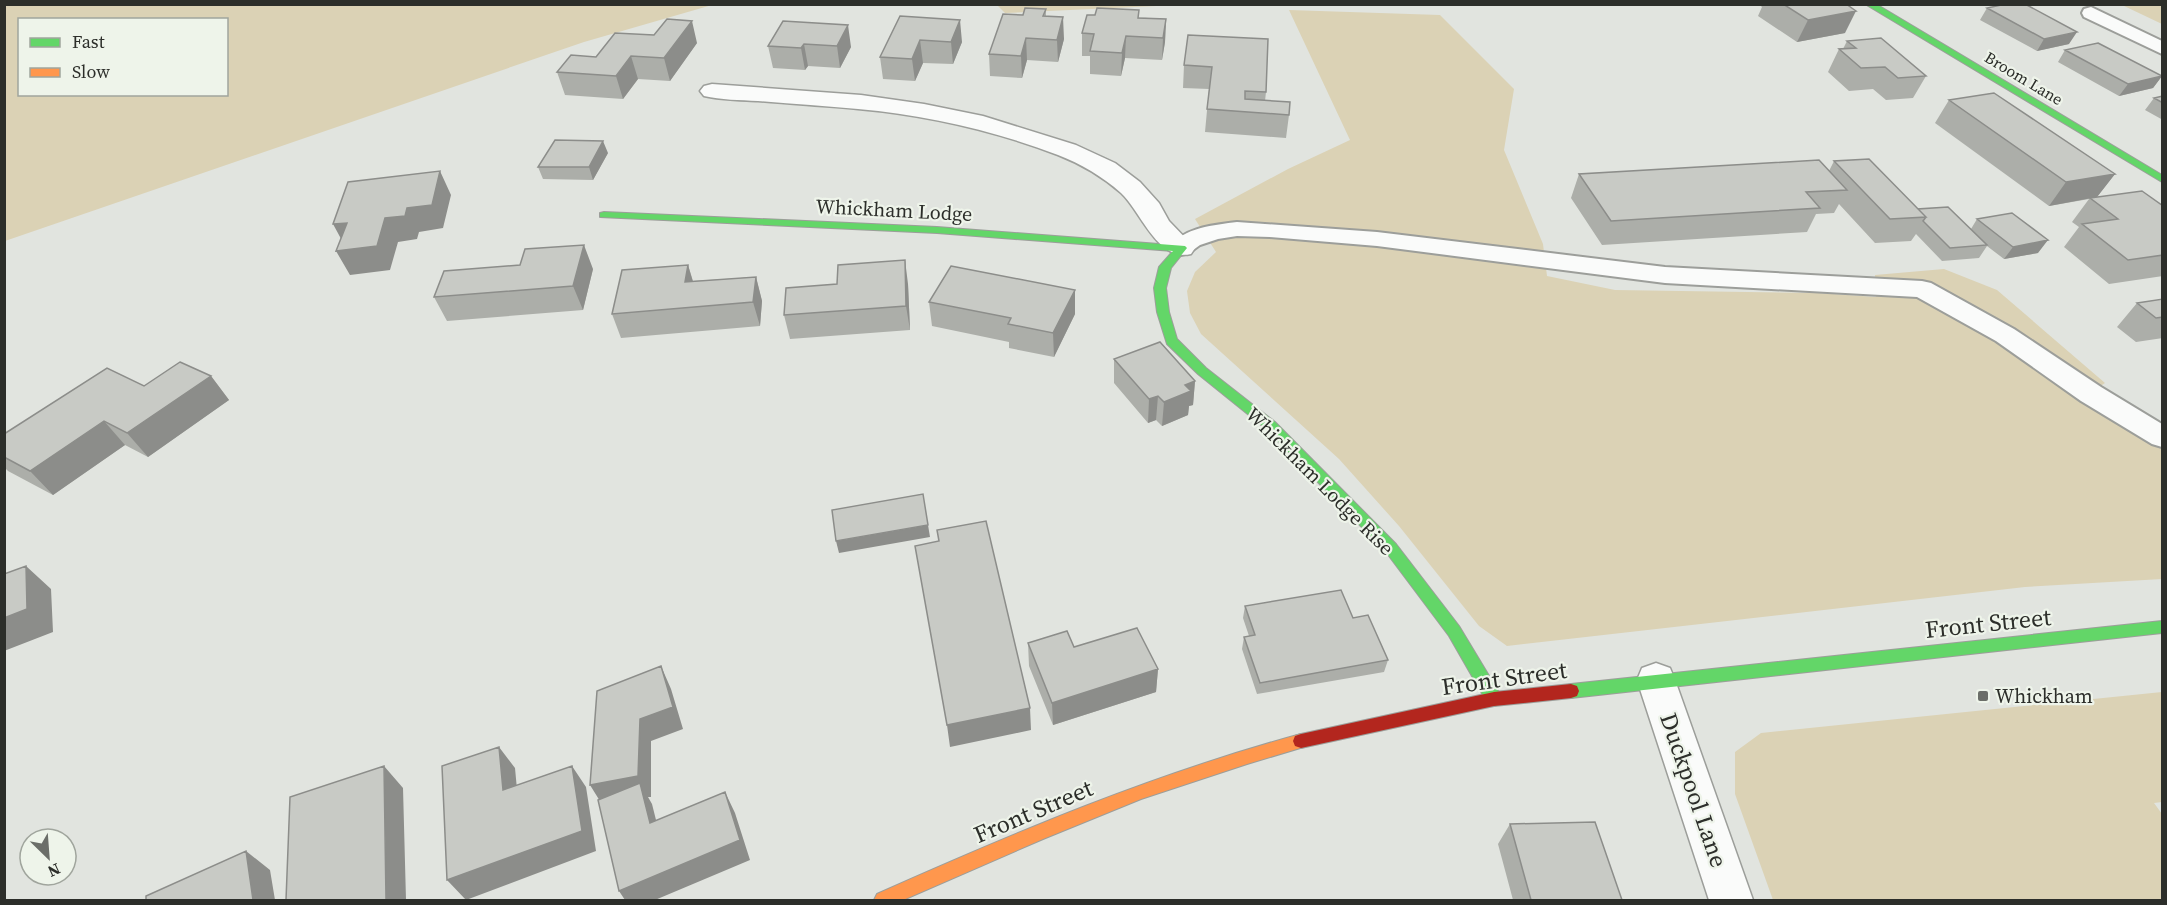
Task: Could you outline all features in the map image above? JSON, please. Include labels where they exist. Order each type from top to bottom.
[{"type":"street","name":"Broom Lane","points":[[1869,4],[2163,179]]},
{"type":"street","points":[[712,91],[861,102],[924,111],[974,121],[1066,150],[1106,168],[1131,188],[1150,209],[1157,224],[1181,249]]},
{"type":"street","name":"Whickham Lodge","points":[[604,215],[937,230],[1181,249]]},
{"type":"street","name":"Whickham Lodge Rise","points":[[1181,249],[1165,267],[1160,288],[1163,312],[1171,341],[1202,371],[1270,425],[1391,548],[1455,631],[1494,699]]},
{"type":"street","name":"Front Street","points":[[883,900],[1063,820],[1176,777],[1390,719],[1494,699],[2163,627]]},
{"type":"street","name":"Duckpool Lane","points":[[1656,680],[1731,900]]},
{"type":"lane","points":[[2091,13],[2163,48]]},
{"type":"lane","points":[[1181,249],[1192,240],[1214,232],[1237,229],[1270,230],[1377,239],[1665,275],[1922,289],[2005,335],[2091,394],[2163,436]]},
{"type":"shaded area","points":[[5,4],[712,5],[584,42],[5,241]]},
{"type":"shaded area","points":[[997,5],[1178,5],[1005,13]]},
{"type":"shaded area","points":[[2122,5],[2162,5],[2162,24]]},
{"type":"shaded area","points":[[1289,10],[1440,15],[1514,89],[1504,150],[1543,244],[1547,276],[1615,290],[1819,293],[1876,297],[1875,275],[1944,269],[1997,290],[2105,383],[2081,399],[2162,447],[2162,579],[2025,587],[1507,646],[1479,626],[1399,526],[1339,459],[1201,334],[1190,313],[1187,291],[1195,272],[1216,252],[1195,219],[1288,169],[1350,140]]},
{"type":"shaded area","points":[[2162,692],[2162,802],[2154,803],[2162,814],[2162,900],[1773,900],[1735,794],[1735,752],[1761,733]]},
{"type":"building","points":[[1783,4],[1846,4],[1856,11],[1808,20]]},
{"type":"building","points":[[2006,4],[2025,4],[2077,32],[2044,39],[1987,8]]},
{"type":"building","points":[[1025,8],[1046,9],[1043,16],[1063,17],[1057,40],[1026,38],[1021,56],[989,54],[1003,14],[1023,15]]},
{"type":"building","points":[[1097,8],[1139,10],[1138,18],[1166,19],[1163,38],[1126,36],[1122,53],[1090,51],[1094,34],[1082,33],[1087,15],[1095,15]]},
{"type":"building","points":[[900,16],[960,20],[951,42],[920,40],[912,59],[880,57]]},
{"type":"building","points":[[667,19],[692,21],[664,58],[631,56],[616,76],[557,72],[571,55],[596,57],[615,33],[654,35]]},
{"type":"building","points":[[783,21],[848,25],[837,46],[804,44],[801,48],[768,46]]},
{"type":"building","points":[[1188,35],[1268,39],[1266,92],[1245,91],[1245,99],[1290,102],[1289,115],[1207,109],[1212,67],[1184,65]]},
{"type":"building","points":[[1881,38],[1926,76],[1898,78],[1885,67],[1861,68],[1839,49],[1856,48],[1847,41]]},
{"type":"building","points":[[2098,43],[2162,76],[2128,84],[2065,50]]},
{"type":"building","points":[[1994,93],[2115,174],[2066,182],[1949,100]]},
{"type":"building","points":[[2163,96],[2163,103],[2154,98]]},
{"type":"building","points":[[555,140],[603,141],[589,167],[538,167]]},
{"type":"building","points":[[1869,159],[1926,217],[1890,219],[1834,161]]},
{"type":"building","points":[[1819,160],[1847,190],[1806,192],[1820,208],[1611,221],[1579,174]]},
{"type":"building","points":[[440,171],[432,205],[407,208],[405,216],[385,218],[377,246],[336,251],[347,223],[333,224],[348,182]]},
{"type":"building","points":[[2142,191],[2163,206],[2163,255],[2128,260],[2082,224],[2118,219],[2090,198]]},
{"type":"building","points":[[1948,207],[1987,245],[1950,248],[1923,221],[1926,217],[1918,209]]},
{"type":"building","points":[[2012,213],[2048,240],[2013,247],[1977,219]]},
{"type":"building","points":[[584,245],[573,286],[434,297],[444,271],[520,265],[525,249]]},
{"type":"building","points":[[905,260],[906,306],[784,315],[786,288],[837,284],[838,265]]},
{"type":"building","points":[[688,265],[685,282],[756,277],[753,302],[612,314],[622,270]]},
{"type":"building","points":[[951,266],[1075,290],[1053,333],[1008,324],[1011,318],[929,302]]},
{"type":"building","points":[[2163,299],[2163,317],[2156,318],[2137,303]]},
{"type":"building","points":[[1160,342],[1195,381],[1185,385],[1191,391],[1164,402],[1158,396],[1149,399],[1114,359]]},
{"type":"building","points":[[180,362],[211,376],[127,433],[104,421],[30,471],[4,457],[4,434],[107,368],[144,386]]},
{"type":"building","points":[[923,494],[928,525],[836,541],[832,510]]},
{"type":"building","points":[[986,521],[1030,708],[947,725],[915,546],[939,541],[937,530]]},
{"type":"building","points":[[26,566],[27,609],[4,618],[4,574]]},
{"type":"building","points":[[1341,590],[1353,618],[1368,615],[1388,660],[1260,683],[1244,637],[1255,635],[1245,606]]},
{"type":"building","points":[[1137,628],[1158,669],[1052,703],[1028,643],[1067,631],[1074,647]]},
{"type":"building","points":[[661,666],[673,707],[640,719],[638,776],[590,785],[597,691]]},
{"type":"building","points":[[499,747],[503,790],[572,766],[582,831],[447,880],[442,766]]},
{"type":"building","points":[[384,766],[386,900],[286,900],[290,797]]},
{"type":"building","points":[[640,783],[650,823],[725,792],[740,840],[619,891],[598,800]]},
{"type":"building","points":[[1595,822],[1622,900],[1531,900],[1510,824]]},
{"type":"building","points":[[246,851],[253,900],[146,900],[146,896]]},
{"type":"traffic: fast","points":[[1869,4],[2162,179]]},
{"type":"traffic: fast","points":[[604,215],[937,230],[1181,248]]},
{"type":"traffic: fast","points":[[1181,248],[1165,267],[1160,288],[1163,312],[1171,341],[1202,371],[1270,425],[1391,548],[1454,631],[1494,699]]},
{"type":"traffic: fast","points":[[1571,691],[2162,627]]},
{"type":"traffic: slow","points":[[883,900],[1141,791],[1301,741]]},
{"type":"traffic: jam","points":[[1301,741],[1494,699],[1571,691]]},
{"type":"place","name":"Whickham","points":[[1983,696]]}]
